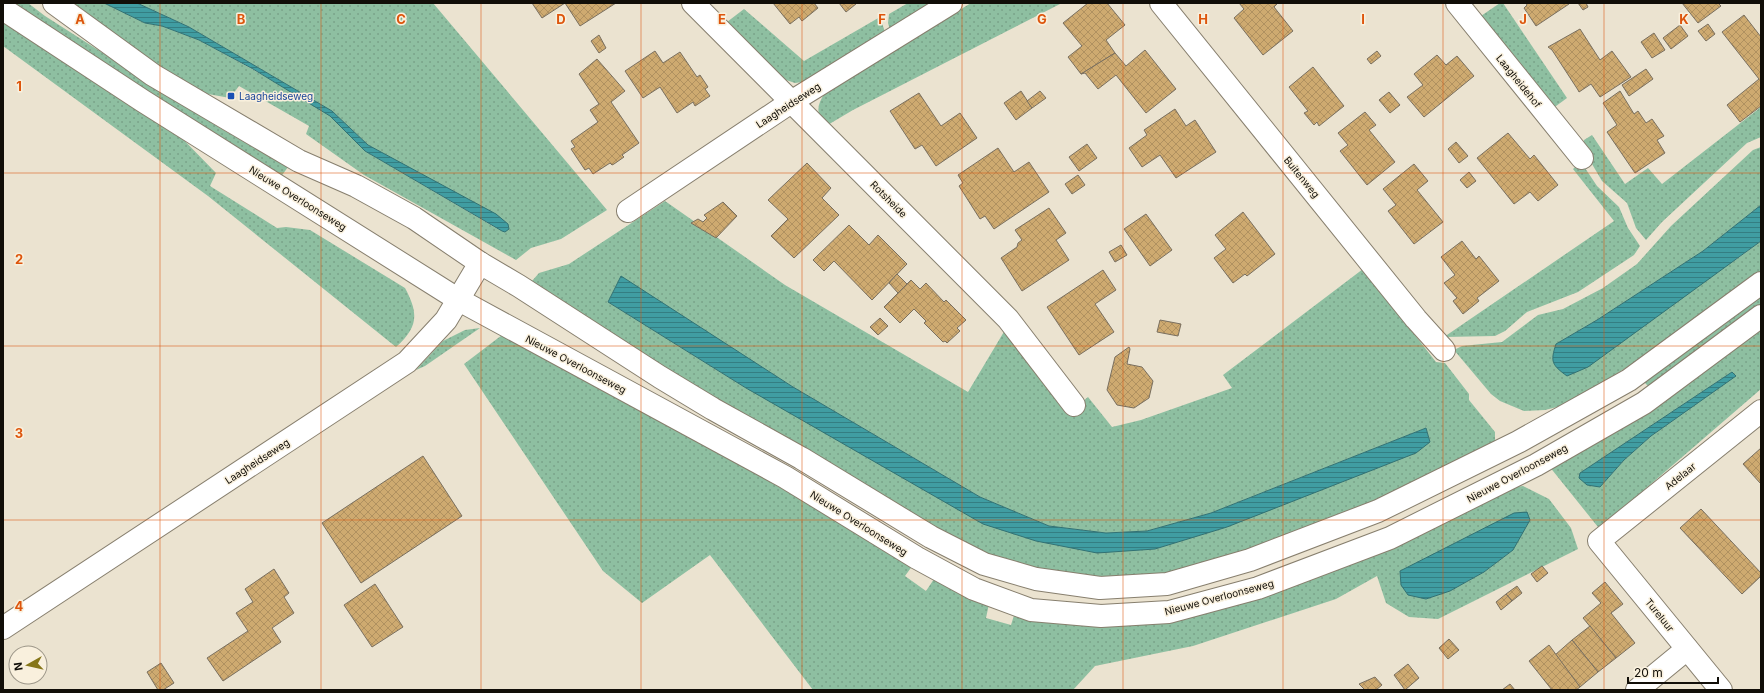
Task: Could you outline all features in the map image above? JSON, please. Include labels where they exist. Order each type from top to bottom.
[{"type":"street","points":[[54,3],[153,75],[299,161],[356,186],[414,218],[480,263],[526,290],[673,385],[801,458],[931,537],[984,564],[1036,579],[1100,588],[1167,584],[1250,560],[1378,511],[1478,463],[1629,380],[1761,283]]},
{"type":"street","name":"Rotsheide","points":[[693,3],[1008,318],[1074,405]]},
{"type":"street","name":"Laagheidseweg","points":[[628,211],[792,102],[951,3]]},
{"type":"street","name":"Buitenweg","points":[[1161,3],[1416,319],[1444,350]]},
{"type":"street","name":"Laagheidehof","points":[[1457,3],[1582,158]]},
{"type":"street","name":"Nieuwe Overloonseweg","points":[[3,9],[143,101],[459,300],[785,477],[917,558],[974,589],[1031,610],[1101,616],[1169,612],[1258,588],[1390,538],[1536,465],[1644,403],[1761,316]]},
{"type":"street","name":"Laagheidseweg","points":[[3,628],[407,362],[446,320],[480,263]]},
{"type":"street","name":"Adelaar","points":[[1598,540],[1761,411]]},
{"type":"street","name":"Tureluur","points":[[1598,540],[1721,690]]},
{"type":"street","points":[[1636,690],[1687,649]]},
{"type":"green space","points":[[7,3],[28,3],[45,16],[220,128],[288,167],[280,178]]},
{"type":"green space","points":[[63,3],[104,3],[145,23],[162,26],[199,40],[301,96],[330,116],[365,151],[501,231],[388,156],[368,145],[332,111],[189,27],[137,3],[433,3],[607,210],[561,239],[531,248],[516,260],[364,175],[306,134],[309,126],[239,86],[230,98],[197,92]]},
{"type":"green space","points":[[908,3],[925,3],[929,6],[890,30],[888,23],[889,14]]},
{"type":"green space","points":[[971,3],[1062,3],[853,110],[826,126],[820,118],[818,110],[825,93]]},
{"type":"green space","points":[[1500,3],[1503,3],[1567,98],[1552,109],[1478,18]]},
{"type":"green space","points":[[744,9],[804,61],[880,17],[885,32],[809,81],[795,83],[780,78],[727,22]]},
{"type":"green space","points":[[3,20],[176,132],[216,173],[210,186],[277,228],[286,227],[310,230],[405,288],[413,305],[414,313],[414,320],[409,333],[396,347],[208,196],[3,46]]},
{"type":"green space","points":[[1761,107],[1761,137],[1747,143],[1662,222],[1646,240],[1636,228],[1627,203],[1602,181],[1582,147],[1584,140],[1592,135],[1625,184],[1648,168],[1662,184]]},
{"type":"green space","points":[[1761,147],[1761,205],[1703,251],[1597,320],[1556,344],[1737,259],[1761,241],[1761,271],[1728,299],[1652,352],[1565,405],[1545,410],[1524,411],[1500,401],[1491,394],[1454,350],[1462,346],[1502,342],[1538,315],[1563,309],[1603,288],[1637,264],[1671,226],[1753,150]]},
{"type":"green space","points":[[1581,162],[1597,186],[1619,207],[1628,228],[1640,246],[1634,255],[1578,292],[1527,312],[1505,331],[1495,336],[1444,337],[1614,221],[1573,169]]},
{"type":"green space","points":[[665,201],[785,285],[968,392],[1005,330],[1082,402],[1088,397],[1112,427],[1141,420],[1232,388],[1223,375],[1363,269],[1436,362],[1445,363],[1469,394],[1469,400],[1495,432],[1495,442],[1355,511],[1188,571],[1141,578],[1069,577],[980,553],[668,370],[532,281],[539,273],[569,264]],"holes":[[[621,277],[793,387],[980,497],[1049,526],[1106,533],[1147,531],[1211,513],[1426,428],[1430,442],[1097,553],[746,388],[608,302]]]},
{"type":"green space","points":[[1761,294],[1761,307],[1649,387],[1642,380]]},
{"type":"green space","points":[[480,328],[425,366],[416,370],[443,341],[465,330]]},
{"type":"green space","points":[[1761,330],[1761,389],[1637,496],[1598,527],[1549,466],[1694,379]],"holes":[[[1732,372],[1735,376],[1651,436],[1624,460],[1600,487],[1580,473]]]},
{"type":"green space","points":[[506,332],[757,474],[913,565],[905,576],[926,591],[934,579],[989,604],[986,618],[1011,625],[1015,612],[1153,624],[1508,488],[1523,486],[1549,499],[1571,528],[1578,549],[1438,619],[1409,617],[1386,603],[1377,576],[1336,599],[1193,646],[1095,666],[1073,690],[813,690],[710,555],[642,603],[603,571],[464,364]],"holes":[[[1513,550],[1484,572],[1450,591]]]},
{"type":"water","points":[[104,3],[137,3],[189,27],[332,111],[368,145],[496,214],[508,224],[509,229],[505,232],[502,231],[365,151],[330,116],[253,69],[199,40],[162,26],[145,23]]},
{"type":"water","points":[[1761,205],[1761,241],[1588,367],[1567,376],[1555,366],[1553,355],[1556,344],[1597,320],[1703,251]]},
{"type":"water","points":[[621,276],[793,387],[980,497],[1049,526],[1106,533],[1147,531],[1211,513],[1426,428],[1430,442],[1416,453],[1227,527],[1155,549],[1097,553],[1036,541],[983,524],[746,388],[608,302]]},
{"type":"water","points":[[1732,372],[1736,376],[1651,436],[1624,460],[1600,487],[1587,485],[1579,478],[1580,473]]},
{"type":"water","points":[[1527,512],[1530,520],[1513,550],[1484,572],[1450,591],[1426,599],[1408,595],[1401,585],[1400,571],[1514,513]]},
{"type":"building","points":[[532,3],[565,3],[542,18]]},
{"type":"building","points":[[565,3],[616,3],[580,26]]},
{"type":"building","points":[[773,3],[814,3],[818,8],[802,21],[799,17],[790,24]]},
{"type":"building","points":[[839,3],[856,3],[856,4],[846,12]]},
{"type":"building","points":[[1088,3],[1107,3],[1125,25],[1106,40],[1115,53],[1081,74],[1068,57],[1082,46],[1063,23]]},
{"type":"building","points":[[1239,3],[1278,3],[1274,7],[1293,31],[1263,55],[1234,18],[1244,9]]},
{"type":"building","points":[[1526,3],[1569,4],[1536,26],[1524,8],[1527,5]]},
{"type":"building","points":[[1578,3],[1586,3],[1588,7],[1583,10]]},
{"type":"building","points":[[1682,3],[1718,3],[1721,6],[1698,23]]},
{"type":"building","points":[[1744,15],[1761,37],[1761,106],[1740,122],[1727,105],[1759,79],[1722,32]]},
{"type":"building","points":[[1708,24],[1715,34],[1706,41],[1698,31]]},
{"type":"building","points":[[1680,25],[1688,36],[1671,49],[1663,38]]},
{"type":"building","points":[[1580,29],[1600,60],[1612,51],[1631,77],[1600,97],[1591,84],[1579,92],[1552,50],[1548,47]]},
{"type":"building","points":[[1654,33],[1665,50],[1652,58],[1641,42]]},
{"type":"building","points":[[599,35],[606,48],[599,53],[591,41]]},
{"type":"building","points":[[1145,50],[1176,89],[1146,113],[1116,75],[1098,89],[1085,73],[1081,74],[1115,53],[1126,66]]},
{"type":"building","points":[[655,51],[663,63],[680,52],[697,77],[700,75],[708,87],[705,89],[710,96],[695,106],[693,102],[677,113],[660,87],[643,98],[625,71]]},
{"type":"building","points":[[1377,51],[1381,56],[1371,64],[1367,59]]},
{"type":"building","points":[[1437,55],[1446,65],[1457,56],[1474,76],[1424,117],[1407,97],[1423,85],[1414,74]]},
{"type":"building","points":[[597,59],[625,91],[611,102],[639,143],[622,155],[624,157],[614,164],[612,165],[610,163],[593,174],[589,168],[585,170],[571,149],[575,147],[571,141],[598,122],[590,110],[599,104],[579,74]]},
{"type":"building","points":[[1313,67],[1344,106],[1319,126],[1317,122],[1314,125],[1304,113],[1308,111],[1289,87]]},
{"type":"building","points":[[1646,69],[1653,79],[1629,96],[1622,85]]},
{"type":"building","points":[[1021,91],[1032,108],[1016,120],[1004,103]]},
{"type":"building","points":[[1040,91],[1046,98],[1032,108],[1027,101]]},
{"type":"building","points":[[1620,91],[1634,114],[1638,111],[1646,123],[1652,119],[1664,136],[1657,140],[1665,153],[1635,173],[1607,132],[1617,125],[1603,103]]},
{"type":"building","points":[[1389,92],[1400,105],[1390,113],[1379,100]]},
{"type":"building","points":[[919,93],[941,126],[960,113],[977,138],[936,166],[922,145],[915,149],[890,111]]},
{"type":"building","points":[[1175,109],[1186,126],[1195,120],[1216,152],[1176,178],[1160,155],[1142,167],[1129,148],[1147,135],[1144,130]]},
{"type":"building","points":[[1365,112],[1376,125],[1369,130],[1395,162],[1367,185],[1340,151],[1348,145],[1338,133]]},
{"type":"building","points":[[1508,133],[1530,159],[1534,155],[1558,185],[1538,201],[1530,192],[1514,204],[1477,158]]},
{"type":"building","points":[[1456,142],[1468,156],[1459,163],[1448,149]]},
{"type":"building","points":[[1087,144],[1097,158],[1079,171],[1069,157]]},
{"type":"building","points":[[998,148],[1014,172],[1029,162],[1049,192],[994,229],[985,216],[980,219],[959,186],[963,183],[958,175]]},
{"type":"building","points":[[807,163],[831,188],[822,198],[839,215],[794,258],[771,236],[788,219],[768,200]]},
{"type":"building","points":[[1414,164],[1428,181],[1417,190],[1443,222],[1414,244],[1388,211],[1396,205],[1383,189]]},
{"type":"building","points":[[1469,172],[1476,181],[1467,188],[1460,180]]},
{"type":"building","points":[[1078,175],[1085,185],[1072,194],[1065,184]]},
{"type":"building","points":[[723,202],[737,216],[716,238],[691,223],[698,219],[703,222],[707,218],[704,215]]},
{"type":"building","points":[[1049,208],[1066,233],[1056,240],[1069,260],[1022,291],[1001,258],[1017,247],[1018,243],[1022,240],[1015,230]]},
{"type":"building","points":[[1243,212],[1275,254],[1247,276],[1245,274],[1233,283],[1214,258],[1226,249],[1215,235]]},
{"type":"building","points":[[1146,214],[1172,250],[1150,266],[1124,229]]},
{"type":"building","points":[[849,225],[869,245],[878,235],[907,264],[872,300],[834,261],[824,271],[813,260]]},
{"type":"building","points":[[1462,241],[1476,259],[1479,256],[1499,281],[1477,298],[1479,301],[1463,314],[1453,301],[1457,298],[1444,283],[1455,275],[1441,257]]},
{"type":"building","points":[[1121,245],[1127,255],[1115,262],[1109,252]]},
{"type":"building","points":[[1103,270],[1116,290],[1095,304],[1114,332],[1079,355],[1047,307]]},
{"type":"building","points":[[897,274],[907,284],[898,293],[889,283]]},
{"type":"building","points":[[911,280],[920,289],[926,283],[944,302],[946,300],[966,320],[957,328],[960,331],[947,343],[945,341],[943,342],[924,323],[926,321],[914,309],[900,323],[884,307]]},
{"type":"building","points":[[880,318],[888,326],[878,335],[870,327]]},
{"type":"building","points":[[1160,320],[1181,324],[1178,336],[1157,332]]},
{"type":"building","points":[[1129,347],[1130,349],[1127,364],[1142,367],[1153,381],[1149,398],[1134,408],[1117,405],[1107,390],[1115,357]]},
{"type":"building","points":[[1761,448],[1761,482],[1760,483],[1743,464]]},
{"type":"building","points":[[423,456],[462,516],[361,583],[322,523]]},
{"type":"building","points":[[1701,509],[1761,573],[1761,576],[1742,594],[1680,528]]},
{"type":"building","points":[[1542,566],[1548,573],[1537,582],[1531,574]]},
{"type":"building","points":[[274,569],[289,593],[284,597],[294,613],[272,628],[281,642],[223,681],[207,658],[248,631],[236,613],[253,602],[245,589]]},
{"type":"building","points":[[1605,582],[1623,604],[1611,613],[1635,643],[1616,658],[1583,618],[1601,603],[1592,593]]},
{"type":"building","points":[[375,584],[403,627],[372,647],[344,605]]},
{"type":"building","points":[[1517,586],[1522,593],[1512,601],[1506,594]]},
{"type":"building","points":[[1506,594],[1512,601],[1501,610],[1496,602]]},
{"type":"building","points":[[1590,626],[1616,658],[1598,672],[1572,640]]},
{"type":"building","points":[[1449,639],[1459,650],[1448,659],[1439,648]]},
{"type":"building","points":[[1572,640],[1598,672],[1580,687],[1555,655]]},
{"type":"building","points":[[1549,645],[1580,687],[1576,690],[1552,690],[1529,661]]},
{"type":"building","points":[[161,663],[174,683],[163,690],[158,690],[147,672]]},
{"type":"building","points":[[1408,664],[1419,678],[1405,690],[1394,675]]},
{"type":"building","points":[[1375,677],[1382,685],[1376,690],[1365,690],[1359,684]]},
{"type":"building","points":[[1510,684],[1515,690],[1502,690]]},
{"type":"place","name":"Laagheidseweg","points":[[231,96]]}]
